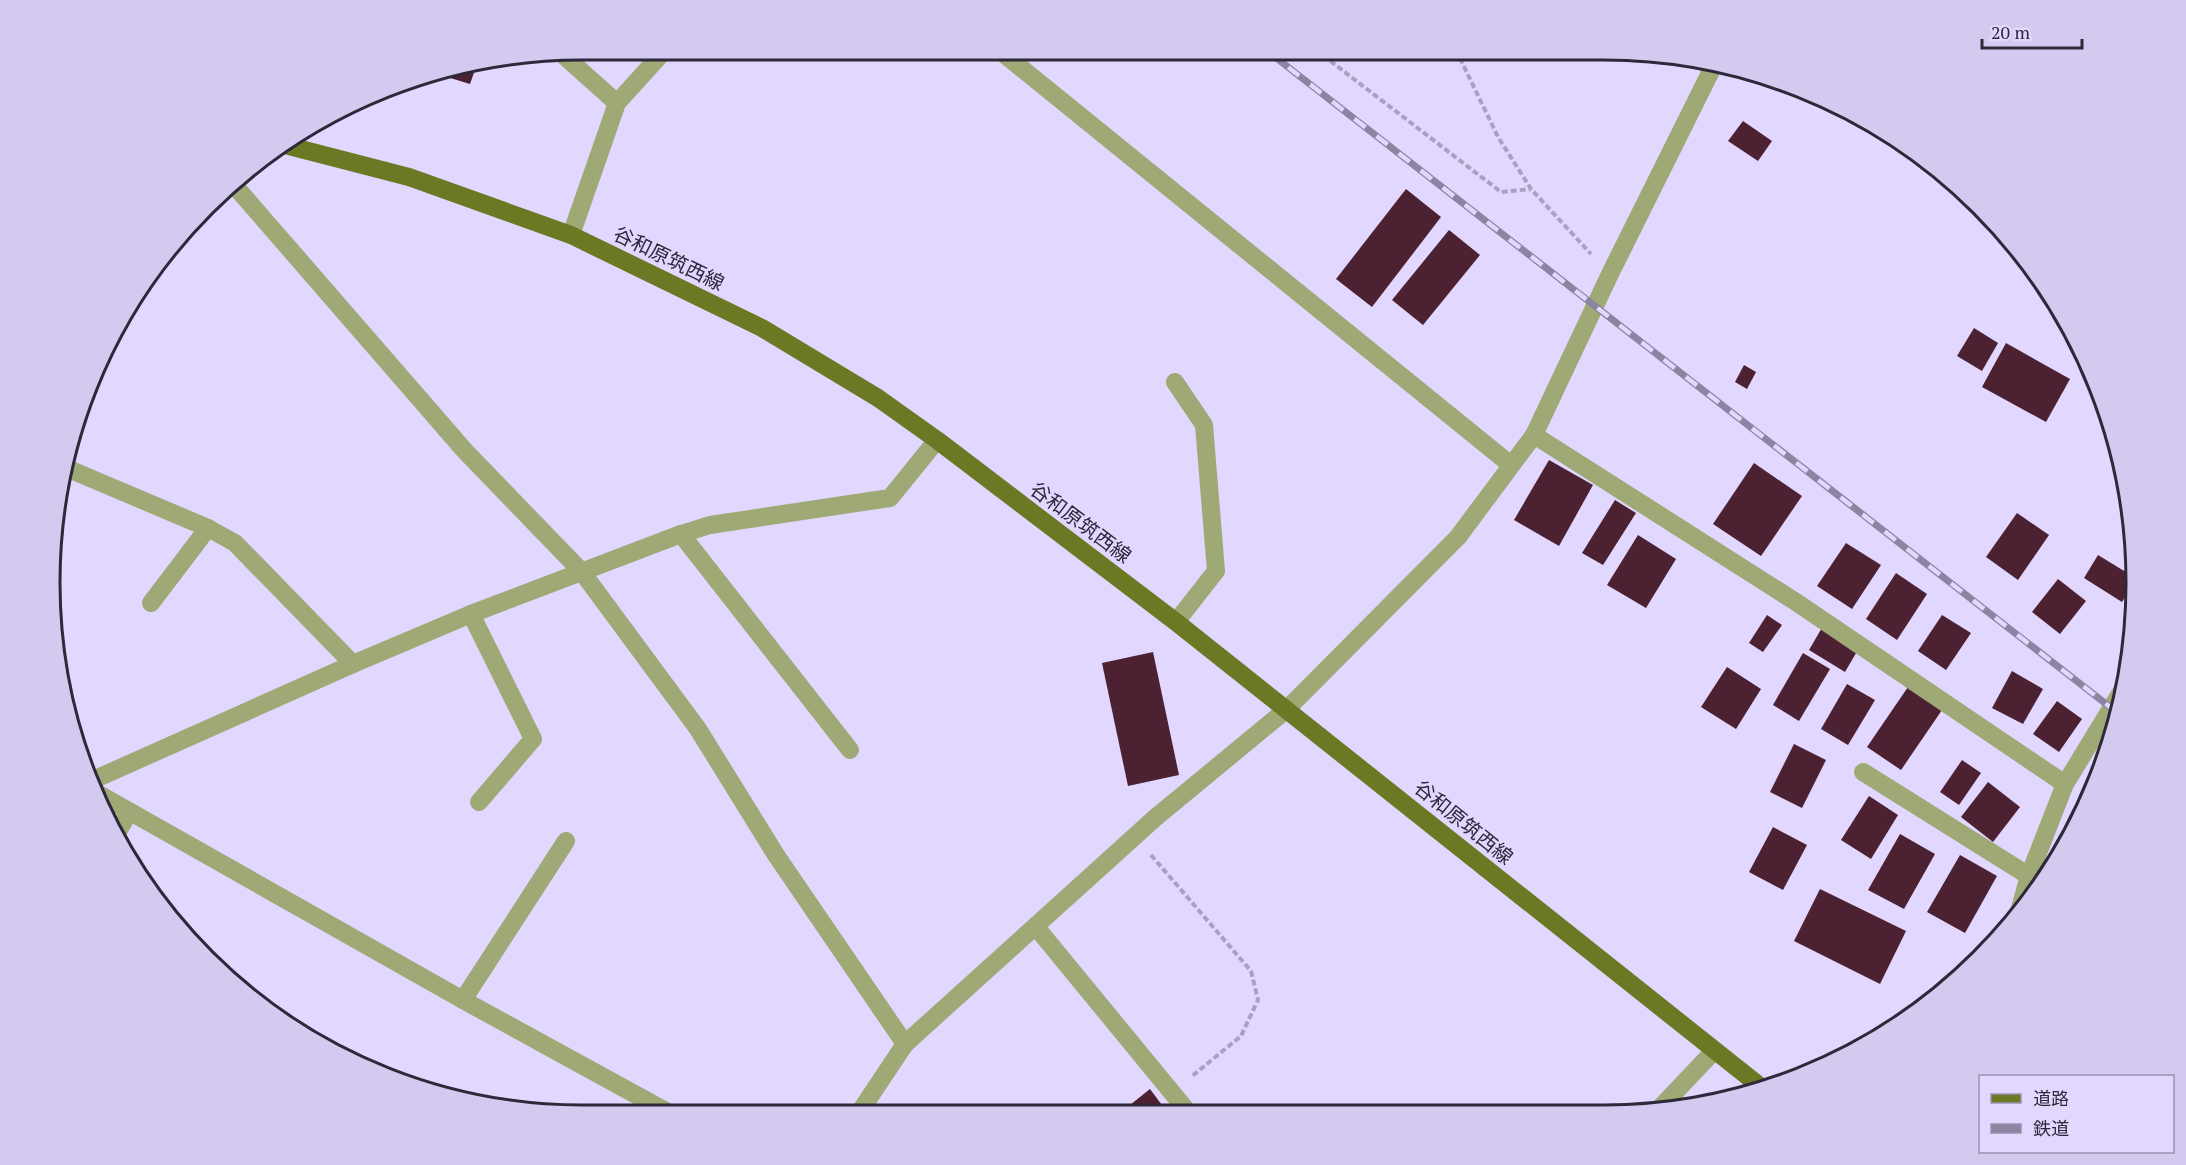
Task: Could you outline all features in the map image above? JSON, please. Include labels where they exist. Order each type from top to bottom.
[{"type":"main road","name":"谷和原筑西線","points":[[293,147],[410,177],[571,235],[762,328],[878,399],[937,440],[1176,622],[1755,1082]]},
{"type":"street","points":[[569,60],[617,103]]},
{"type":"street","points":[[571,235],[617,103],[656,60]]},
{"type":"street","points":[[1011,60],[1511,465]]},
{"type":"street","points":[[864,1105],[904,1044],[1135,836],[1287,709],[1458,537],[1534,435],[1610,274],[1711,71]]},
{"type":"street","points":[[238,190],[465,451],[582,572],[698,729],[776,855],[904,1044]]},
{"type":"street","points":[[1175,382],[1204,425],[1216,572],[1176,622]]},
{"type":"street","points":[[1534,435],[1797,602],[2065,784]]},
{"type":"street","points":[[98,778],[471,614],[681,534],[710,525],[890,498],[937,440]]},
{"type":"street","points":[[72,471],[208,528],[235,543],[353,664]]},
{"type":"street","points":[[151,603],[208,528]]},
{"type":"street","points":[[681,534],[850,750]]},
{"type":"street","points":[[471,614],[533,739],[479,802]]},
{"type":"street","points":[[2025,892],[2065,784],[2110,711]]},
{"type":"street","points":[[1863,772],[2029,876]]},
{"type":"street","points":[[108,799],[463,1000],[655,1105]]},
{"type":"street","points":[[121,827],[129,812]]},
{"type":"street","points":[[463,1000],[566,841]]},
{"type":"street","points":[[1036,927],[1182,1105]]},
{"type":"street","points":[[1666,1102],[1714,1051]]},
{"type":"path","points":[[1329,60],[1501,192],[1531,189]]},
{"type":"path","points":[[1461,60],[1498,137],[1531,189],[1610,274]]},
{"type":"path","points":[[1135,836],[1251,971],[1258,1000],[1241,1036],[1172,1092]]},
{"type":"building","points":[[474,72],[470,84],[449,78]]},
{"type":"building","points":[[1743,121],[1772,141],[1758,161],[1728,141]]},
{"type":"building","points":[[1406,189],[1441,217],[1372,307],[1336,279]]},
{"type":"building","points":[[1449,230],[1480,255],[1423,325],[1392,300]]},
{"type":"building","points":[[1974,328],[1998,343],[1982,371],[1957,356]]},
{"type":"building","points":[[2006,343],[2070,379],[2046,422],[1982,387]]},
{"type":"building","points":[[1744,365],[1756,372],[1747,389],[1735,382]]},
{"type":"building","points":[[1549,460],[1593,485],[1559,546],[1514,520]]},
{"type":"building","points":[[1754,463],[1802,496],[1761,556],[1713,524]]},
{"type":"building","points":[[1615,500],[1636,513],[1603,565],[1582,553]]},
{"type":"building","points":[[2017,513],[2049,535],[2018,580],[1986,557]]},
{"type":"building","points":[[1638,535],[1676,559],[1646,608],[1607,585]]},
{"type":"building","points":[[1846,543],[1881,565],[1852,609],[1817,586]]},
{"type":"building","points":[[2098,555],[2126,572],[2126,596],[2122,602],[2084,578]]},
{"type":"building","points":[[1896,573],[1927,594],[1897,640],[1866,619]]},
{"type":"building","points":[[2058,579],[2086,601],[2060,634],[2032,612]]},
{"type":"building","points":[[1767,615],[1782,625],[1763,652],[1749,643]]},
{"type":"building","points":[[1942,615],[1971,633],[1946,670],[1918,651]]},
{"type":"building","points":[[1823,626],[1859,648],[1845,672],[1809,650]]},
{"type":"building","points":[[1153,652],[1179,775],[1128,786],[1102,663]]},
{"type":"building","points":[[1803,653],[1830,669],[1799,721],[1773,705]]},
{"type":"building","points":[[1727,667],[1761,689],[1736,729],[1701,707]]},
{"type":"building","points":[[2012,671],[2043,689],[2023,724],[1992,708]]},
{"type":"building","points":[[1847,684],[1875,700],[1848,745],[1821,729]]},
{"type":"building","points":[[1908,687],[1942,710],[1901,770],[1867,747]]},
{"type":"building","points":[[2057,701],[2082,719],[2059,752],[2033,734]]},
{"type":"building","points":[[1794,744],[1826,760],[1802,808],[1770,792]]},
{"type":"building","points":[[1962,760],[1981,773],[1959,805],[1940,792]]},
{"type":"building","points":[[1988,782],[2020,807],[1993,842],[1961,817]]},
{"type":"building","points":[[1869,796],[1898,815],[1871,859],[1841,840]]},
{"type":"building","points":[[1773,827],[1807,845],[1783,890],[1749,872]]},
{"type":"building","points":[[1900,834],[1935,854],[1904,909],[1868,890]]},
{"type":"building","points":[[1960,855],[1997,876],[1965,933],[1927,912]]},
{"type":"building","points":[[1820,889],[1906,931],[1880,984],[1794,941]]},
{"type":"building","points":[[1150,1089],[1162,1105],[1130,1105]]},
{"type":"railway","points":[[1279,60],[2110,707]]}]
